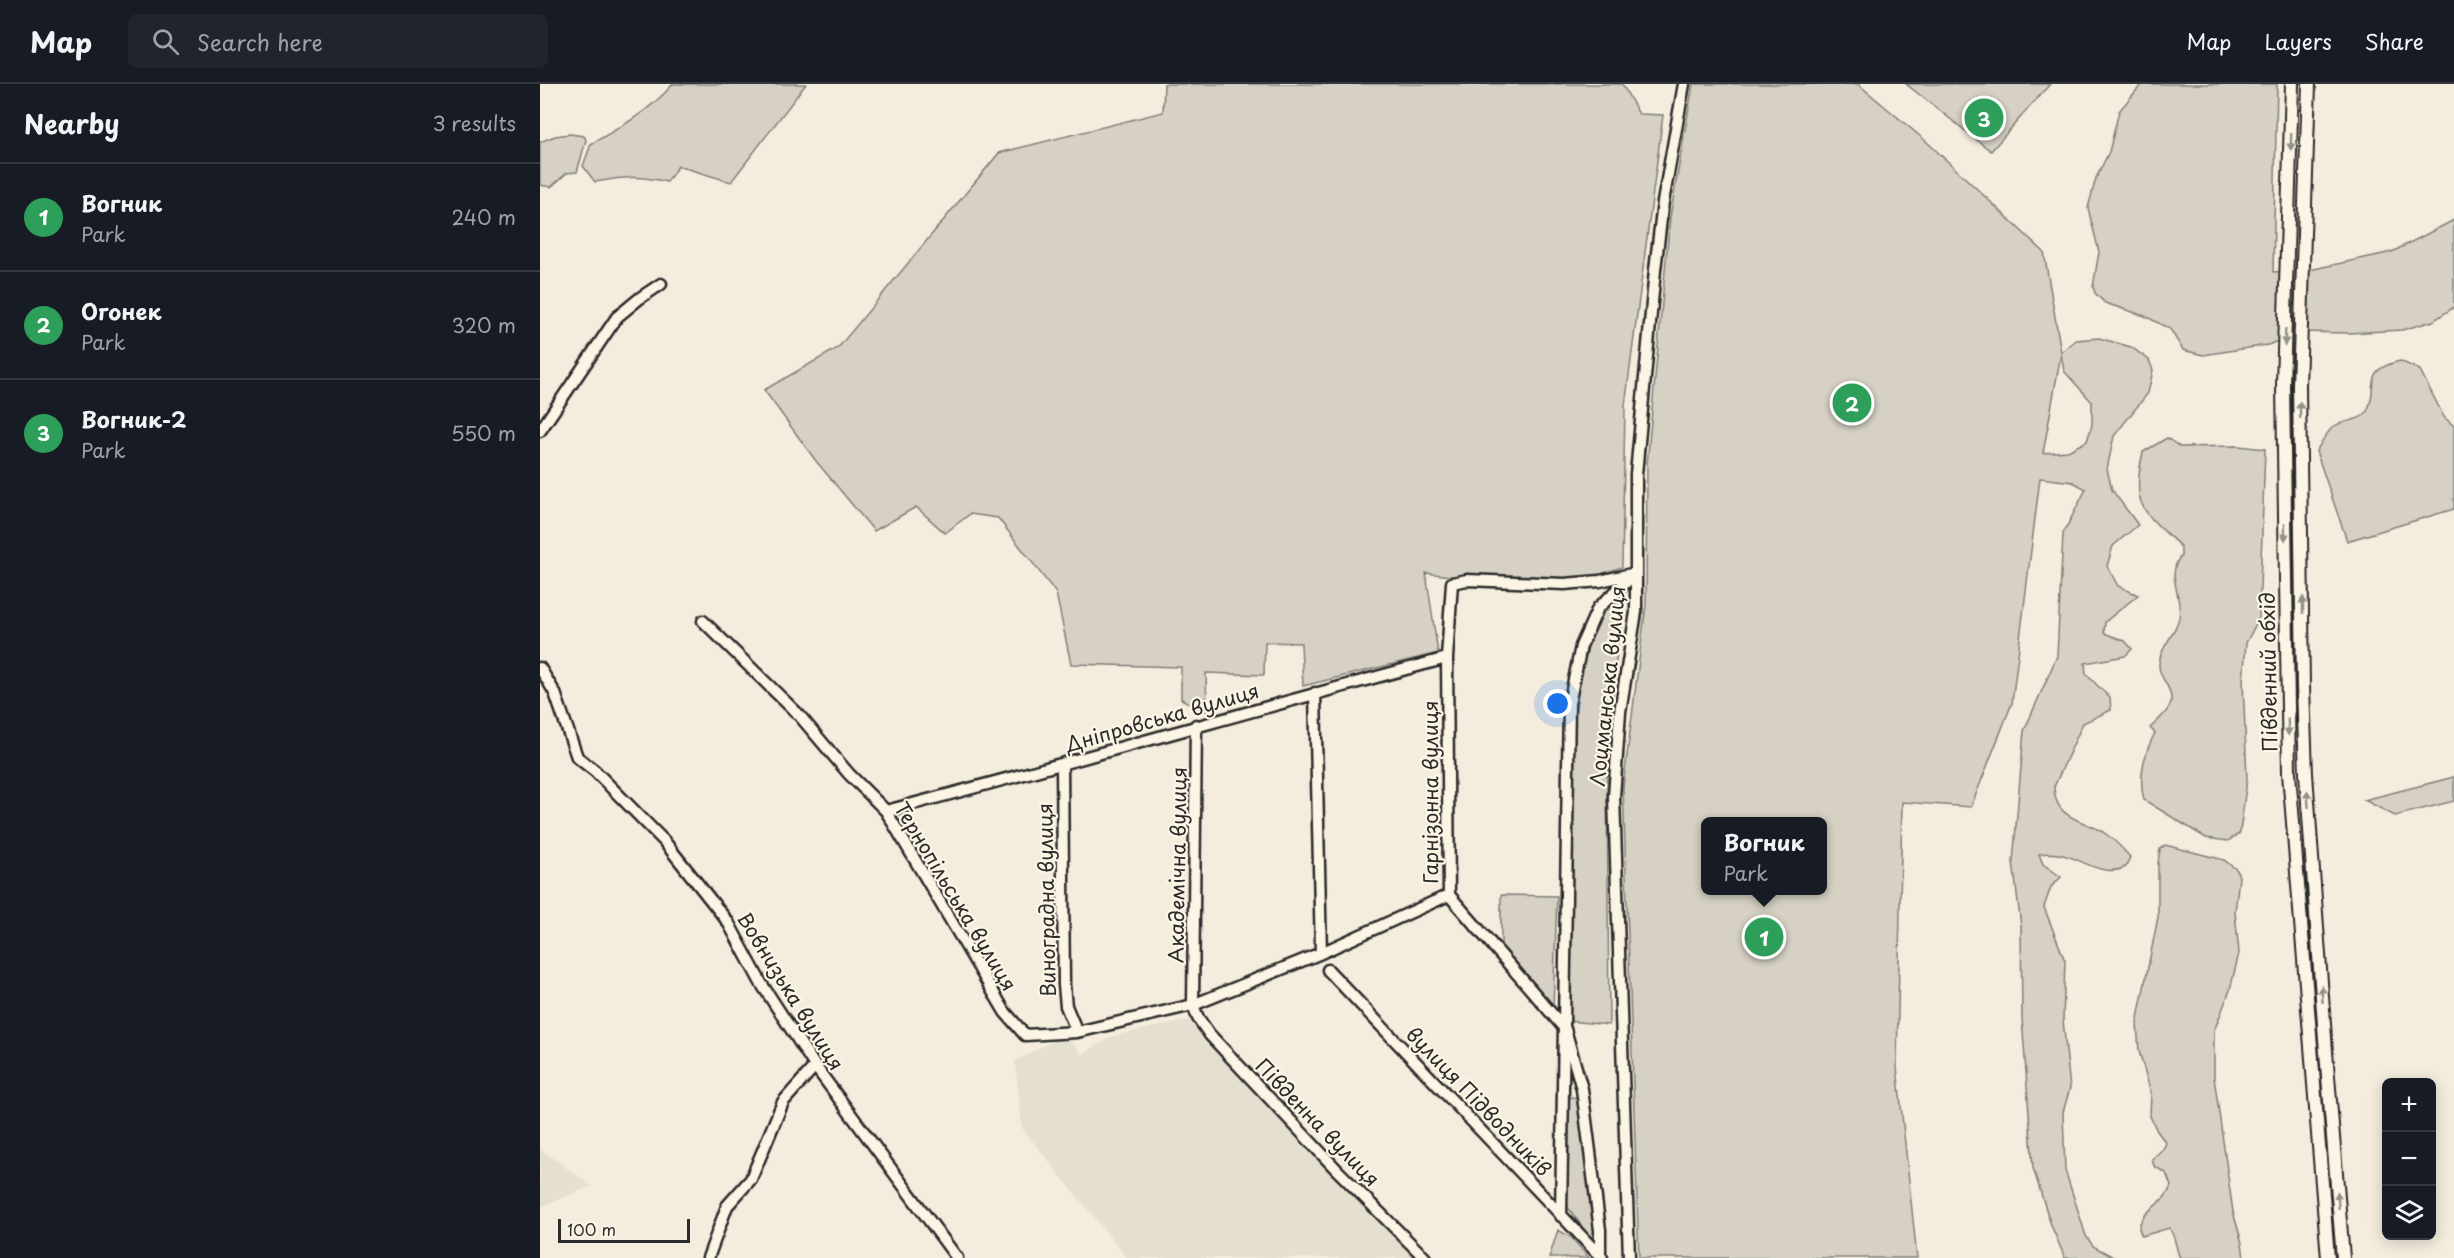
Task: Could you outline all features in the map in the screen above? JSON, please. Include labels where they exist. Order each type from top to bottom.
[{"type":"main road","name":"Південний обхід","points":[[2292,84],[2283,385],[2288,751],[2328,1258]]},
{"type":"main road","name":"Південний обхід","points":[[2309,84],[2299,385],[2303,686],[2306,774],[2343,1258]]},
{"type":"street","name":"Лоцманська вулиця","points":[[1629,1258],[1614,797],[1620,712],[1636,612],[1636,474],[1655,270],[1663,202],[1684,84]]},
{"type":"street","points":[[540,431],[617,317],[640,298],[661,285]]},
{"type":"street","name":"Гарнізонна вулиця","points":[[1565,1029],[1449,895],[1447,658],[1452,583],[1467,580],[1564,584],[1600,581],[1636,573]]},
{"type":"street","points":[[1561,1216],[1569,704],[1581,646],[1599,608],[1636,573]]},
{"type":"street","name":"Тернопільська вулиця","points":[[703,621],[799,715],[849,774],[886,811],[1005,1012],[1025,1035],[1077,1032]]},
{"type":"street","name":"Дніпровська вулиця","points":[[886,811],[1062,765],[1196,725],[1447,658]]},
{"type":"street","name":"Вовнизька вулиця","points":[[540,668],[555,693],[577,757],[595,771],[664,841],[728,922],[761,982],[814,1066],[957,1258]]},
{"type":"street","points":[[1315,693],[1321,953]]},
{"type":"street","name":"Академічна вулиця","points":[[1193,1005],[1196,725]]},
{"type":"street","name":"Виноградна вулиця","points":[[1062,765],[1064,985],[1066,1006],[1077,1032]]},
{"type":"street","points":[[1077,1032],[1193,1005],[1321,953],[1449,895]]},
{"type":"street","name":"вулиця Підводників","points":[[1328,970],[1601,1257]]},
{"type":"street","name":"Південна вулиця","points":[[1193,1005],[1198,1018],[1210,1035],[1337,1170],[1425,1258]]},
{"type":"street","points":[[1565,1029],[1582,1089],[1600,1230],[1601,1257]]},
{"type":"street","points":[[708,1258],[727,1206],[752,1179],[783,1101],[814,1066]]},
{"type":"shaded area","points":[[673,84],[806,84],[731,182],[678,166],[667,182],[648,178],[631,178],[595,182],[583,166],[591,144],[645,110]]},
{"type":"shaded area","points":[[1164,84],[1622,84],[1639,114],[1663,115],[1625,406],[1622,567],[1589,578],[1451,576],[1426,573],[1438,653],[1303,686],[1301,643],[1265,642],[1264,675],[1206,673],[1207,712],[1181,699],[1181,667],[1071,664],[1056,593],[998,518],[970,514],[945,533],[916,507],[874,531],[816,461],[764,390],[838,348],[999,153],[1163,112]]},
{"type":"shaded area","points":[[1693,84],[1858,84],[1927,142],[2044,252],[2061,352],[2076,340],[2099,338],[2131,347],[2149,360],[2153,370],[2148,393],[2114,436],[2107,469],[2112,490],[2138,525],[2113,546],[2107,566],[2118,586],[2138,595],[2105,622],[2104,633],[2125,641],[2132,649],[2125,656],[2085,663],[2086,674],[2110,698],[2111,710],[2083,723],[2054,787],[2059,807],[2065,813],[2106,834],[2130,857],[2126,867],[2108,870],[2067,856],[2053,853],[2039,854],[2043,864],[2061,877],[2051,887],[2044,907],[2065,961],[2063,1020],[2070,1088],[2063,1112],[2065,1170],[2086,1236],[2093,1246],[2115,1258],[2065,1258],[2051,1225],[2033,1168],[2022,1018],[2021,926],[2013,862],[2024,731],[2057,656],[2063,534],[2086,489],[2073,482],[2040,478],[2012,703],[1971,807],[1902,802],[1897,1067],[1917,1258],[1639,1258],[1623,787],[1646,605],[1647,464],[1670,217]],"holes":[[[2061,354],[2064,371],[2092,402],[2092,425],[2087,441],[2068,451],[2043,453]]]},
{"type":"shaded area","points":[[1906,84],[2050,84],[1991,151]]},
{"type":"shaded area","points":[[2142,84],[2277,84],[2273,272],[2314,269],[2392,252],[2454,220],[2454,307],[2433,321],[2402,330],[2349,333],[2301,332],[2268,345],[2203,355],[2183,350],[2170,329],[2145,316],[2105,303],[2095,293],[2093,287],[2099,252],[2088,208],[2096,178],[2109,152],[2119,111]]},
{"type":"shaded area","points":[[570,134],[584,136],[586,140],[577,172],[567,173],[551,187],[540,185],[540,142],[555,136]]},
{"type":"shaded area","points":[[2400,361],[2420,370],[2444,417],[2454,426],[2454,509],[2347,541],[2316,451],[2333,427],[2364,415],[2370,402],[2375,375],[2387,365]]},
{"type":"shaded area","points":[[2167,438],[2180,447],[2238,446],[2265,449],[2259,618],[2246,643],[2243,682],[2247,779],[2240,833],[2228,841],[2206,838],[2144,800],[2142,792],[2143,766],[2155,733],[2150,728],[2166,712],[2171,702],[2171,696],[2159,665],[2162,653],[2179,618],[2180,610],[2174,570],[2181,556],[2181,547],[2149,516],[2143,507],[2138,485],[2139,470],[2143,452]]},
{"type":"shaded area","points":[[1623,601],[1614,677],[1607,776],[1609,1025],[1568,1021],[1574,707],[1585,647],[1602,610]]},
{"type":"shaded area","points":[[2454,777],[2454,801],[2395,816],[2364,800]]},
{"type":"shaded area","points":[[2165,845],[2224,860],[2237,870],[2239,877],[2235,912],[2239,953],[2230,990],[2214,1031],[2214,1077],[2233,1212],[2244,1258],[2180,1258],[2169,1228],[2142,1236],[2139,1229],[2144,1217],[2164,1198],[2171,1186],[2166,1173],[2154,1166],[2152,1159],[2166,1143],[2150,1116],[2151,1093],[2139,1051],[2137,1023],[2158,917],[2160,849]]},
{"type":"shaded area","points":[[1501,895],[1557,896],[1553,1008],[1501,950]]},
{"type":"shaded area","points":[[1194,1019],[1421,1258],[1127,1258],[1022,1128],[1015,1061],[1066,1034],[1082,1055],[1112,1036]]},
{"type":"shaded area","points":[[1570,1097],[1580,1098],[1597,1247],[1567,1206],[1567,1105]]},
{"type":"shaded area","points":[[540,1149],[592,1186],[540,1207]]},
{"type":"shaded area","points":[[1558,1230],[1571,1237],[1589,1258],[1549,1258]]},
{"type":"place","name":"Вогник-2","points":[[1984,118]]},
{"type":"place","name":"Огонек","points":[[1852,403]]},
{"type":"place","name":"Вогник","points":[[1764,937]]}]
